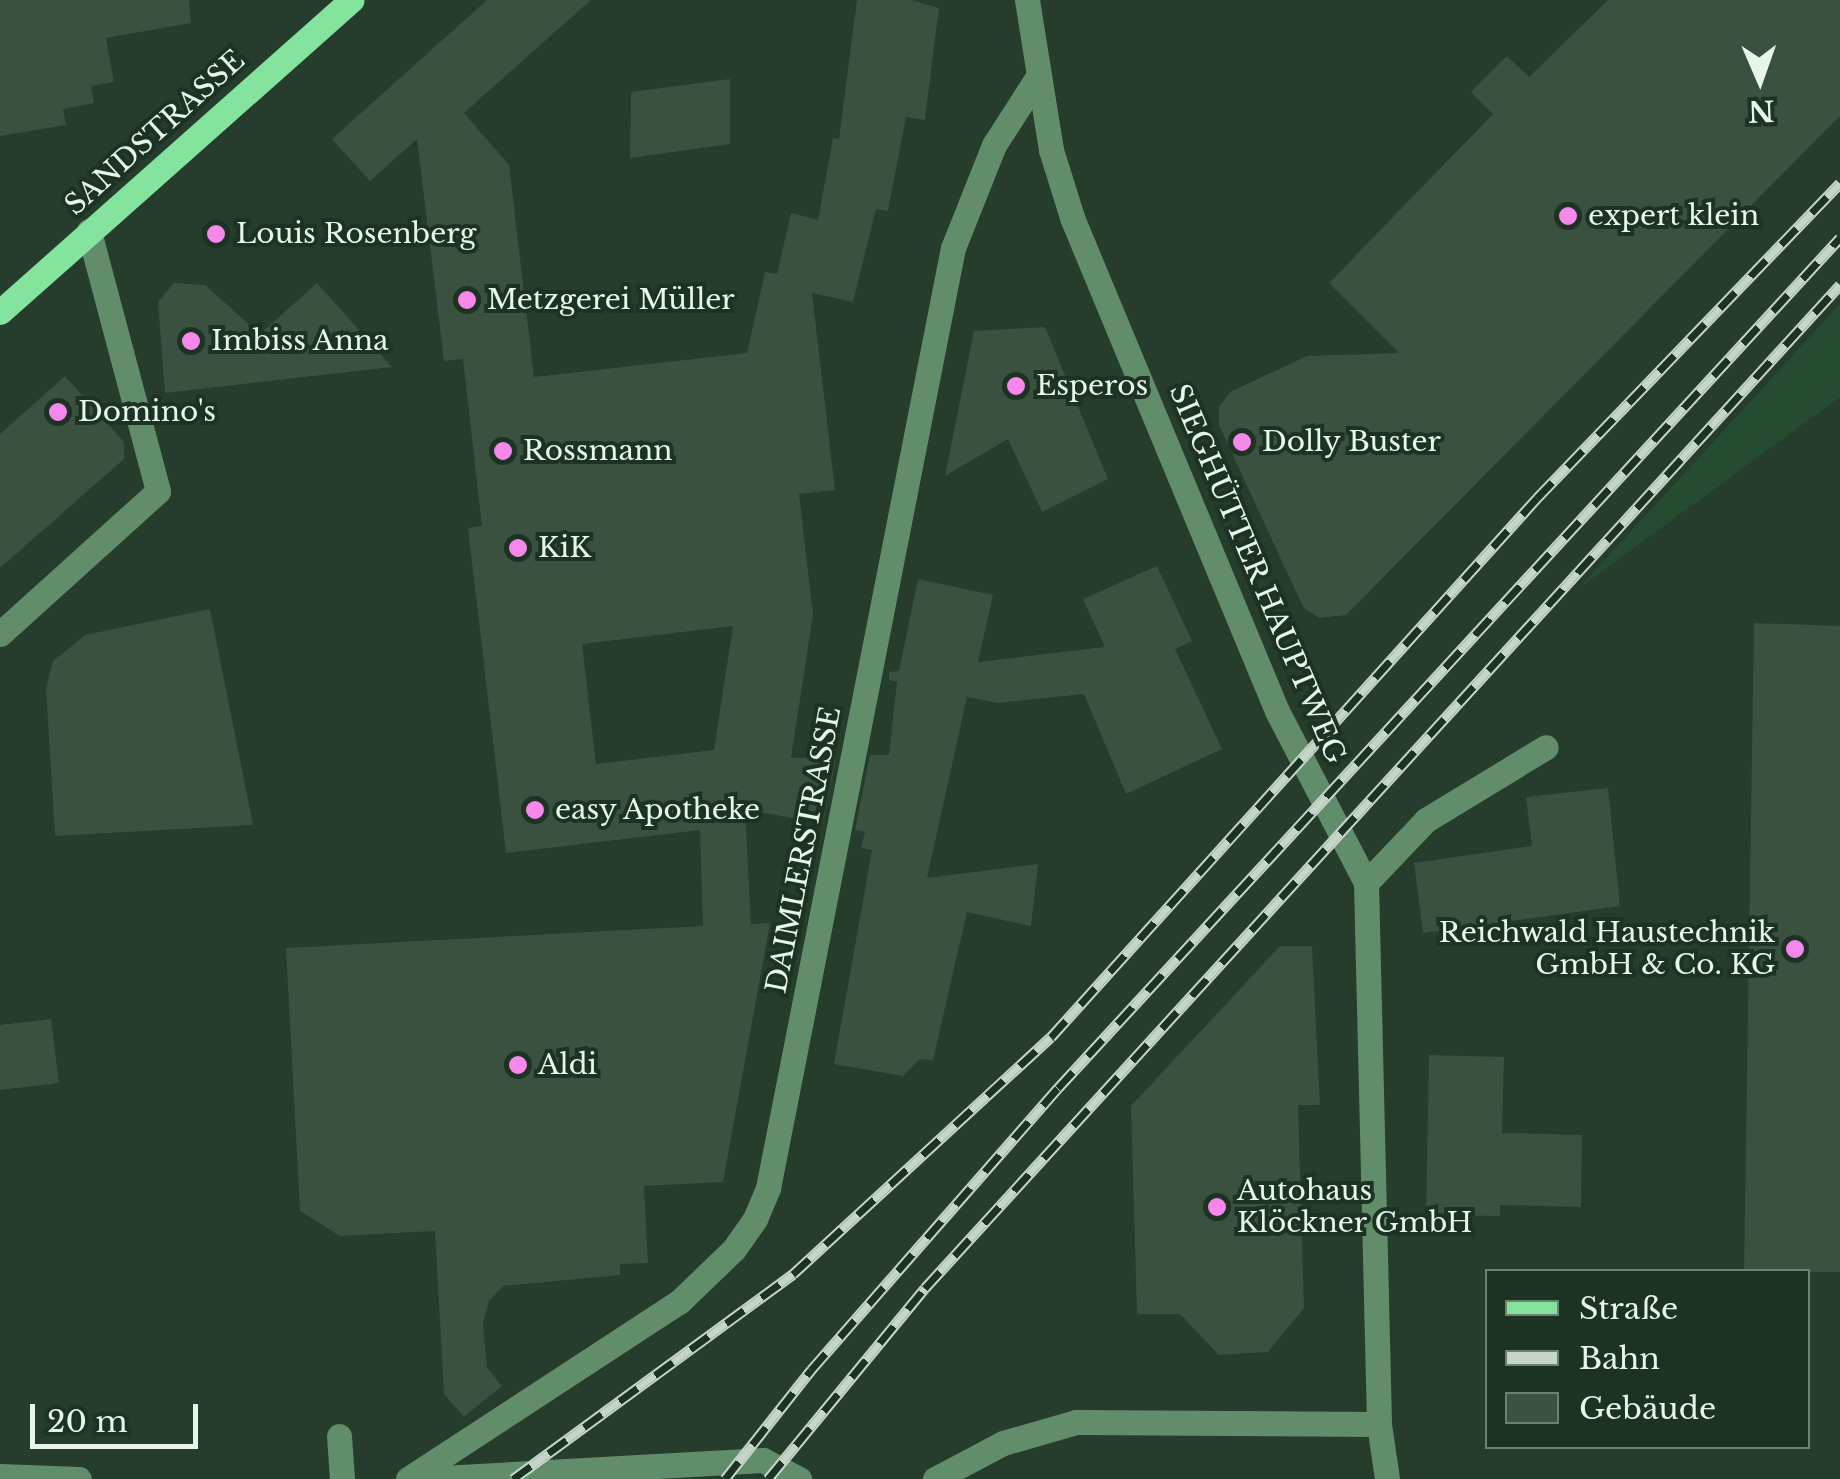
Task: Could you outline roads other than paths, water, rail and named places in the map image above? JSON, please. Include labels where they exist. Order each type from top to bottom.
[{"type":"main road","name":"SANDSTRASSE","points":[[0,312],[352,0]]},
{"type":"street","name":"SIEGHÜTTER HAUPTWEG","points":[[1028,0],[1036,78],[1073,220],[1277,710],[1366,883],[1379,1424],[1387,1479]]},
{"type":"street","name":"DAIMLERSTRASSE","points":[[408,1479],[680,1302],[734,1249],[755,1219],[768,1188],[952,248],[994,145],[1036,78]]},
{"type":"street","points":[[0,634],[158,491],[89,232]]},
{"type":"street","points":[[1366,883],[1426,820],[1546,747]]},
{"type":"street","points":[[935,1479],[1002,1444],[1076,1422],[1379,1424]]},
{"type":"street","points":[[340,1436],[342,1479]]},
{"type":"street","points":[[425,1479],[763,1460],[799,1479]]},
{"type":"street","points":[[0,1476],[78,1479]]},
{"type":"railway","points":[[513,1479],[793,1274],[1051,1037],[1537,498],[1840,183]]},
{"type":"railway","points":[[725,1479],[811,1370],[1058,1088],[1840,238]]},
{"type":"railway","points":[[768,1479],[925,1288],[1840,285]]},
{"type":"place","name":"expert klein","points":[[1568,216]]},
{"type":"place","name":"Louis Rosenberg","points":[[216,234]]},
{"type":"place","name":"Metzgerei Müller","points":[[467,300]]},
{"type":"place","name":"Imbiss Anna","points":[[191,341]]},
{"type":"place","name":"Esperos","points":[[1016,386]]},
{"type":"place","name":"Domino's","points":[[58,412]]},
{"type":"place","name":"Dolly Buster","points":[[1242,442]]},
{"type":"place","name":"Rossmann","points":[[503,451]]},
{"type":"place","name":"KiK","points":[[518,548]]},
{"type":"place","name":"easy Apotheke","points":[[535,810]]},
{"type":"place","name":"Reichwald Haustechnik GmbH & Co. KG","points":[[1795,949]]},
{"type":"place","name":"Aldi","points":[[518,1065]]},
{"type":"place","name":"Autohaus Klöckner GmbH","points":[[1217,1207]]}]
